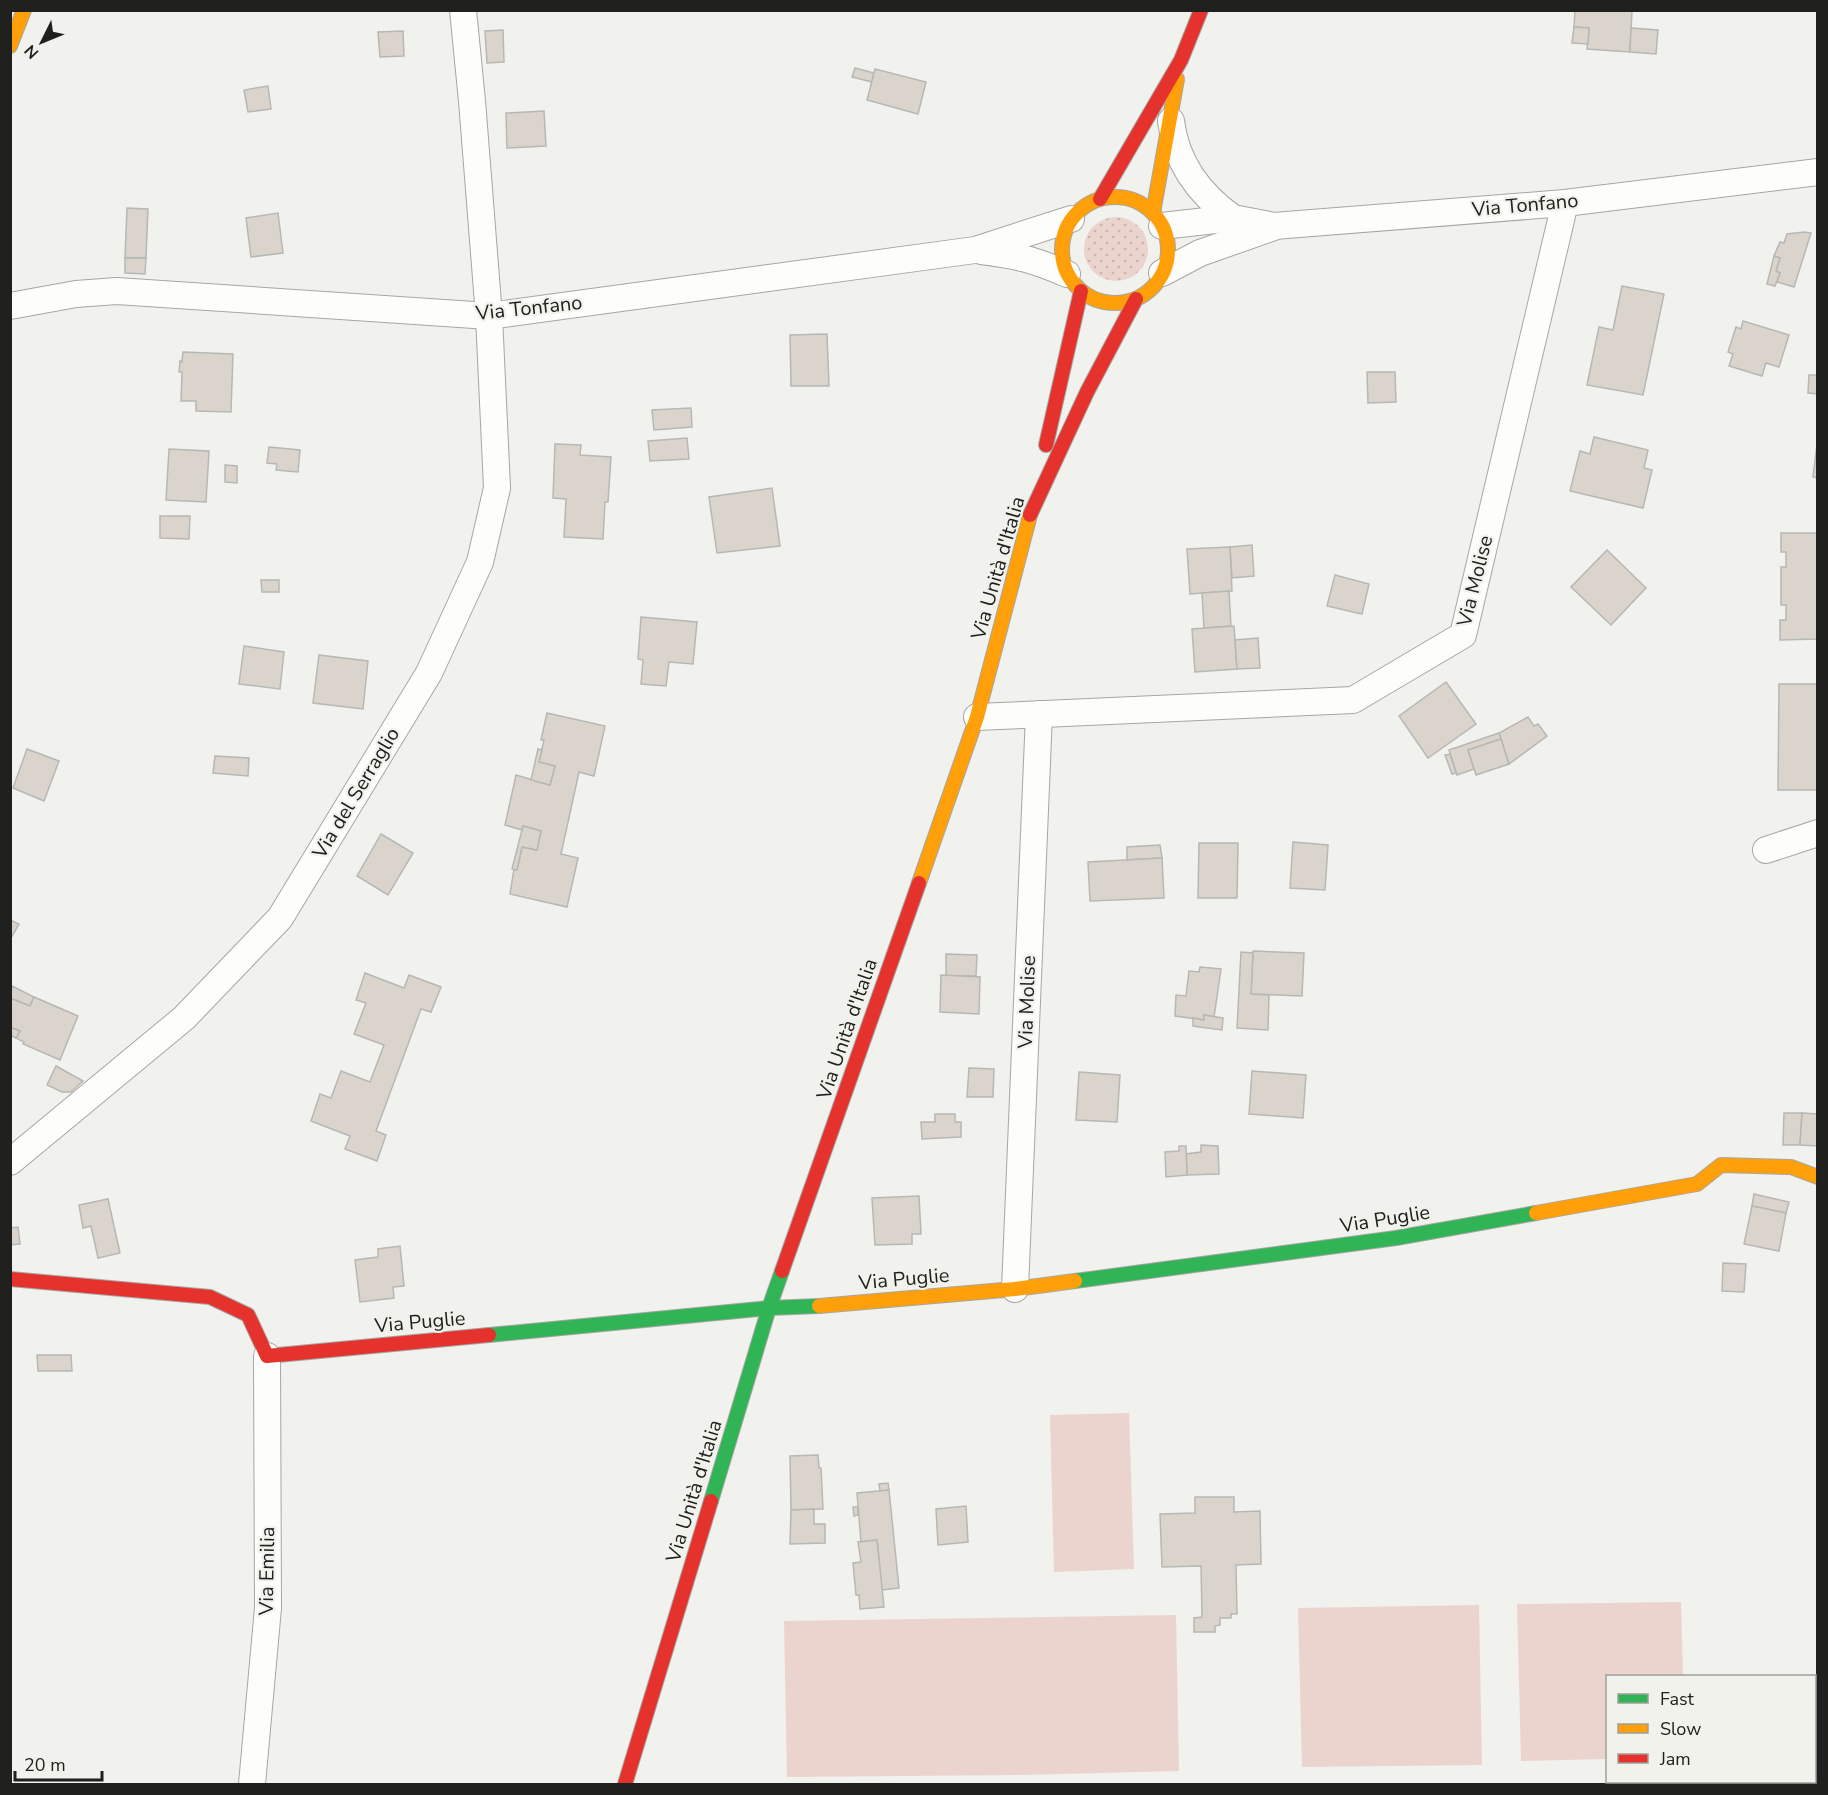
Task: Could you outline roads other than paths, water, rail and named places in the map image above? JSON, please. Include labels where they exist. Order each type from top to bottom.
[{"type":"main road","points":[[10,46],[24,10]]},
{"type":"main road","points":[[1100,199],[1181,60],[1201,10]]},
{"type":"main road","points":[[1157,220],[1181,60]]},
{"type":"main road","points":[[1029,517],[1064,372],[1074,282],[1061,252],[1065,229],[1079,210],[1100,199],[1114,196],[1142,204],[1157,220],[1166,237],[1168,249],[1162,273],[1147,292],[1125,302],[1102,302],[1074,282]]},
{"type":"main road","name":"Via Unità d'Italia","points":[[625,1785],[770,1308],[977,717],[1029,517],[1087,392],[1136,298]]},
{"type":"main road","name":"Via Puglie","points":[[267,1356],[770,1308],[796,1308],[1015,1289],[1407,1236],[1697,1185],[1721,1165],[1791,1167],[1818,1177]]},
{"type":"main road","points":[[10,1279],[210,1297],[248,1315],[267,1356]]},
{"type":"street","name":"Via del Serraglio","points":[[10,1162],[184,1018],[280,918],[429,674],[480,562],[497,488],[489,316],[463,10]]},
{"type":"street","name":"Via Tonfano","points":[[1171,119],[1172,132],[1186,171],[1206,196],[1233,218]]},
{"type":"street","name":"Via Tonfano","points":[[1157,220],[1233,218],[1274,226],[1564,202],[1818,172]]},
{"type":"street","name":"Via Molise","points":[[977,717],[1353,700],[1463,635],[1564,202]]},
{"type":"street","points":[[975,250],[1071,219]]},
{"type":"street","points":[[1162,273],[1200,253],[1274,226]]},
{"type":"street","name":"Via Tonfano","points":[[10,306],[76,294],[117,291],[489,316],[975,250]]},
{"type":"street","points":[[975,250],[1029,259],[1074,282]]},
{"type":"street","name":"Via Molise","points":[[1015,1289],[1039,714]]},
{"type":"street","points":[[1766,850],[1818,833]]},
{"type":"street","name":"Via Emilia","points":[[252,1785],[268,1608],[267,1356]]}]
